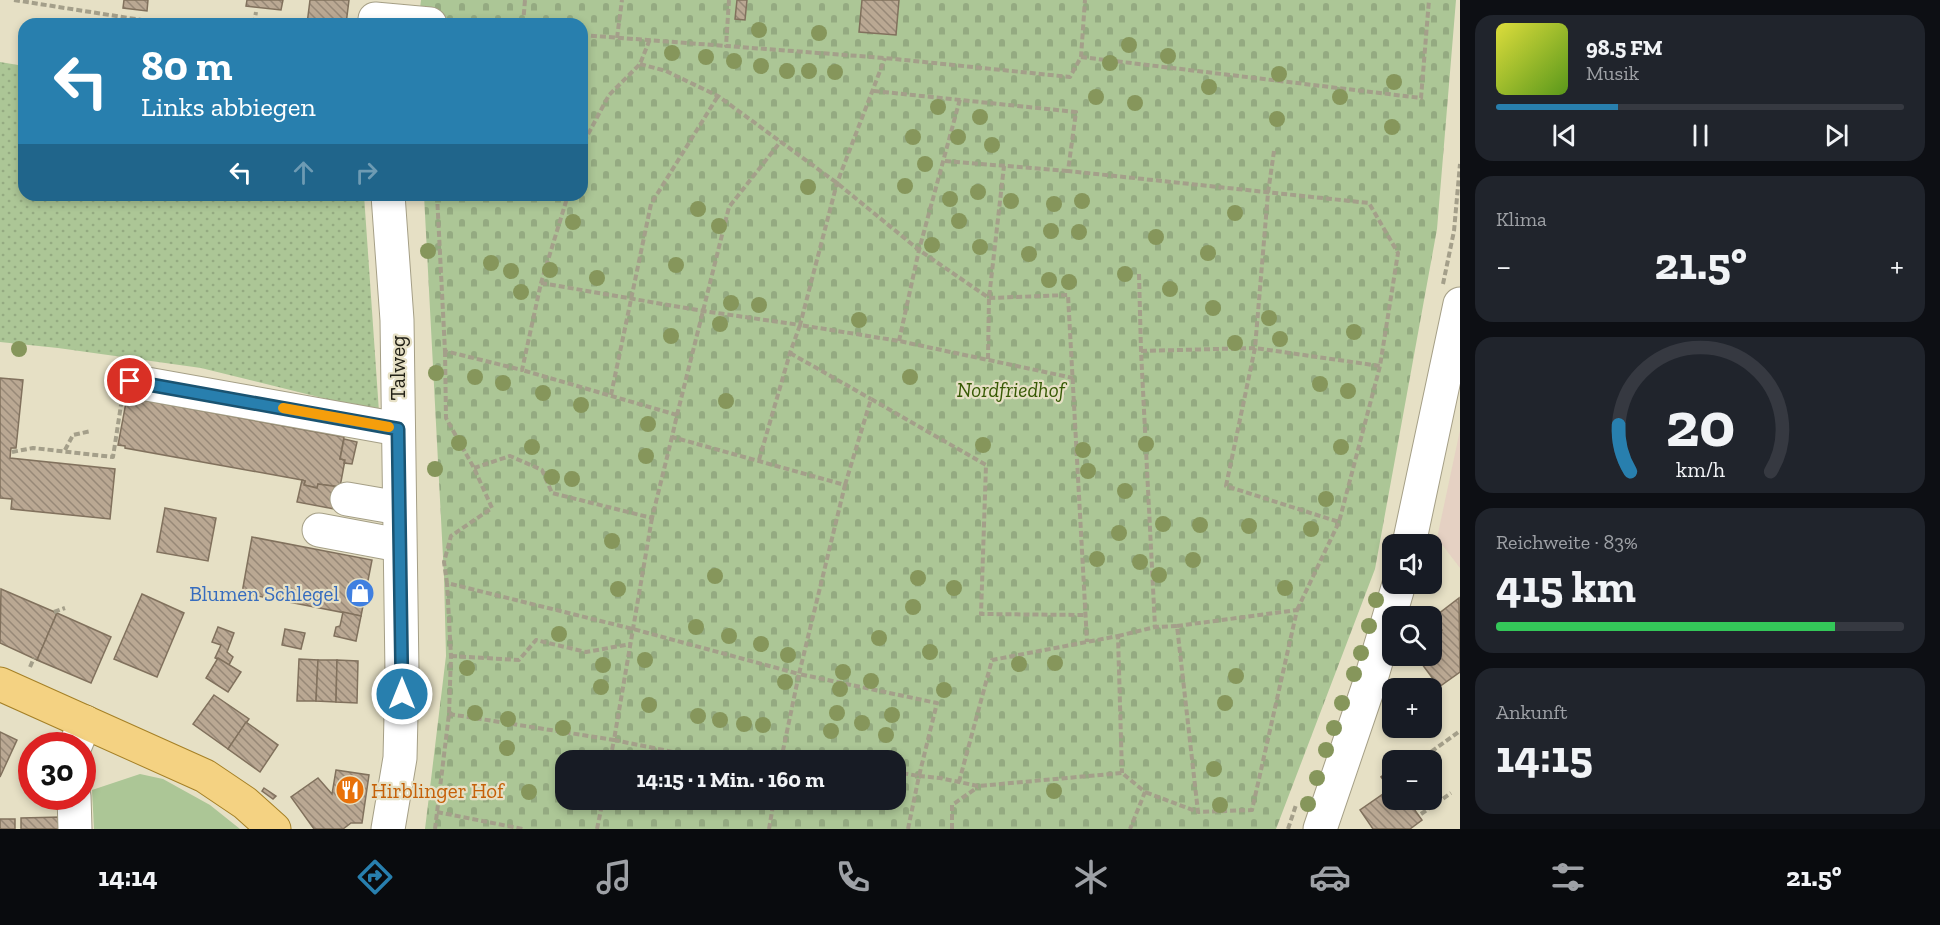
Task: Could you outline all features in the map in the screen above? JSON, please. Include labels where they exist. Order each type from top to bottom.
[{"type":"main road","points":[[0,684],[77,732]]},
{"type":"main road","points":[[96,739],[205,776],[245,803],[274,829]]},
{"type":"street","points":[[377,11],[406,18]]},
{"type":"street","name":"Talweg","points":[[388,201],[397,320],[402,673],[400,758],[388,829]]},
{"type":"street","points":[[1411,534],[1460,304]]},
{"type":"street","points":[[125,392],[398,429]]},
{"type":"street","points":[[347,499],[399,508]]},
{"type":"street","points":[[319,530],[399,544]]},
{"type":"street","points":[[1320,829],[1370,682],[1396,594]]},
{"type":"street","points":[[74,810],[75,829]]},
{"type":"path","points":[[14,0],[129,18]]},
{"type":"path","points":[[524,18],[525,0]]},
{"type":"path","points":[[617,38],[622,0]]},
{"type":"path","points":[[726,46],[729,0]]},
{"type":"path","points":[[588,36],[885,58],[1070,77],[1080,57],[1085,0]]},
{"type":"path","points":[[1080,57],[1420,98],[1429,0]]},
{"type":"path","points":[[256,12],[256,18]]},
{"type":"path","points":[[588,134],[609,94],[640,64],[650,39]]},
{"type":"path","points":[[759,461],[800,325],[837,183],[885,58]]},
{"type":"path","points":[[640,64],[666,71],[718,96],[837,183],[919,250],[989,298],[1068,295],[1087,642]]},
{"type":"path","points":[[874,91],[1076,112],[1068,171]]},
{"type":"path","points":[[611,395],[651,204],[718,96]]},
{"type":"path","points":[[899,341],[919,250],[960,99]]},
{"type":"path","points":[[612,750],[652,518],[729,207],[781,141]]},
{"type":"path","points":[[1274,151],[1268,193],[1255,348],[1226,486],[1339,522]]},
{"type":"path","points":[[906,774],[978,786],[1122,773],[1146,792],[1198,812],[1252,810],[1298,610],[1339,522],[1380,366],[1398,253],[1369,203],[1068,171],[945,161]]},
{"type":"path","points":[[988,359],[989,298],[1004,166]]},
{"type":"path","points":[[435,829],[449,714],[451,656],[444,562],[451,536],[492,508],[474,468],[446,418],[437,201]]},
{"type":"path","points":[[522,370],[541,283],[566,201]]},
{"type":"path","points":[[1139,274],[1155,627]]},
{"type":"path","points":[[541,283],[899,341],[1073,378]]},
{"type":"path","points":[[1141,351],[1255,348],[1380,366]]},
{"type":"path","points":[[445,351],[522,370],[677,415]]},
{"type":"path","points":[[790,353],[986,465],[981,614],[1085,615]]},
{"type":"path","points":[[12,452],[33,448],[113,457],[125,392]]},
{"type":"path","points":[[782,750],[844,485],[871,399]]},
{"type":"path","points":[[65,450],[73,435],[91,431]]},
{"type":"path","points":[[672,437],[844,485]]},
{"type":"path","points":[[474,468],[510,456],[542,470],[552,493],[652,518]]},
{"type":"path","points":[[447,583],[633,629],[799,674],[937,703],[908,829]]},
{"type":"path","points":[[54,612],[65,608]]},
{"type":"path","points":[[959,782],[992,660],[1155,627],[1298,610]]},
{"type":"path","points":[[1177,626],[1198,812]]},
{"type":"path","points":[[1118,636],[1122,773]]},
{"type":"path","points":[[451,656],[519,660],[536,640],[586,652],[631,644]]},
{"type":"path","points":[[449,714],[664,750]]},
{"type":"path","points":[[1433,750],[1460,730]]},
{"type":"path","points":[[952,829],[952,806],[978,786]]},
{"type":"path","points":[[1130,829],[1146,792]]},
{"type":"path","points":[[1420,814],[1451,793]]},
{"type":"path","points":[[597,829],[601,810]]},
{"type":"path","points":[[769,829],[772,810]]},
{"type":"path","points":[[437,812],[523,829]]},
{"type":"shaded area","points":[[1460,430],[1460,568],[1442,545],[1442,534],[1438,534]]},
{"type":"green space","name":"Nordfriedhof","points":[[421,0],[1456,0],[1437,229],[1375,569],[1276,829],[425,829],[446,656],[444,576],[424,201],[588,201],[588,18],[419,18]]},
{"type":"green space","points":[[0,62],[18,65],[18,201],[364,201],[379,412],[201,368],[0,342]]},
{"type":"green space","points":[[140,774],[163,779],[210,805],[240,829],[94,829],[93,810],[96,810],[96,789]]},
{"type":"building","points":[[124,0],[148,0],[147,11],[123,8]]},
{"type":"building","points":[[247,0],[283,0],[281,10],[246,6]]},
{"type":"building","points":[[310,0],[349,0],[347,18],[308,18]]},
{"type":"building","points":[[737,0],[747,0],[745,20],[735,19]]},
{"type":"building","points":[[862,0],[899,0],[896,35],[859,32]]},
{"type":"building","points":[[0,378],[23,380],[16,448],[11,448],[10,458],[115,469],[110,519],[11,509],[12,499],[0,498]]},
{"type":"building","points":[[127,397],[344,437],[340,459],[345,460],[340,487],[318,484],[317,488],[304,485],[305,481],[302,480],[125,448],[125,446],[118,445]]},
{"type":"building","points":[[344,439],[357,442],[352,464],[344,463],[345,460],[340,459]]},
{"type":"building","points":[[302,480],[305,481],[304,485],[317,488],[318,484],[340,487],[345,511],[297,502]]},
{"type":"building","points":[[165,508],[216,518],[208,561],[157,552]]},
{"type":"building","points":[[252,537],[372,560],[361,616],[242,593]]},
{"type":"building","points":[[1,589],[57,613],[37,660],[0,643]]},
{"type":"building","points":[[142,594],[184,613],[157,677],[114,659]]},
{"type":"building","points":[[1459,598],[1460,672],[1442,685],[1442,678],[1432,678],[1423,666],[1442,666],[1442,611]]},
{"type":"building","points":[[343,612],[361,616],[356,641],[334,636],[336,627],[340,626]]},
{"type":"building","points":[[57,613],[111,637],[91,683],[37,660]]},
{"type":"building","points":[[218,627],[234,633],[227,652],[233,657],[229,665],[215,658],[221,645],[212,642]]},
{"type":"building","points":[[285,629],[305,633],[301,649],[282,645]]},
{"type":"building","points":[[218,658],[241,672],[228,692],[206,678]]},
{"type":"building","points":[[299,659],[318,660],[316,701],[297,701]]},
{"type":"building","points":[[318,660],[337,660],[336,702],[316,701]]},
{"type":"building","points":[[337,660],[358,661],[357,703],[336,702]]},
{"type":"building","points":[[214,695],[249,719],[228,749],[193,724]]},
{"type":"building","points":[[246,722],[278,745],[260,772],[228,749]]},
{"type":"building","points":[[0,732],[17,740],[0,777]]},
{"type":"building","points":[[336,770],[369,775],[362,823],[351,823],[343,829],[314,829],[291,797],[318,778],[332,794]]},
{"type":"building","points":[[264,788],[276,796],[273,799],[262,791]]},
{"type":"building","points":[[1382,795],[1382,810],[1415,810],[1422,820],[1410,829],[1373,829],[1360,810]]},
{"type":"building","points":[[61,817],[61,829],[21,829],[21,818]]},
{"type":"building","points":[[0,819],[15,819],[15,829],[0,829]]},
{"type":"slow traffic","points":[[283,408],[389,427]]},
{"type":"place","name":"Blumen Schlegel","points":[[360,593]]},
{"type":"place","name":"Hirblinger Hof","points":[[350,790]]},
{"type":"route","points":[[130,381],[398,429],[402,694]]}]
